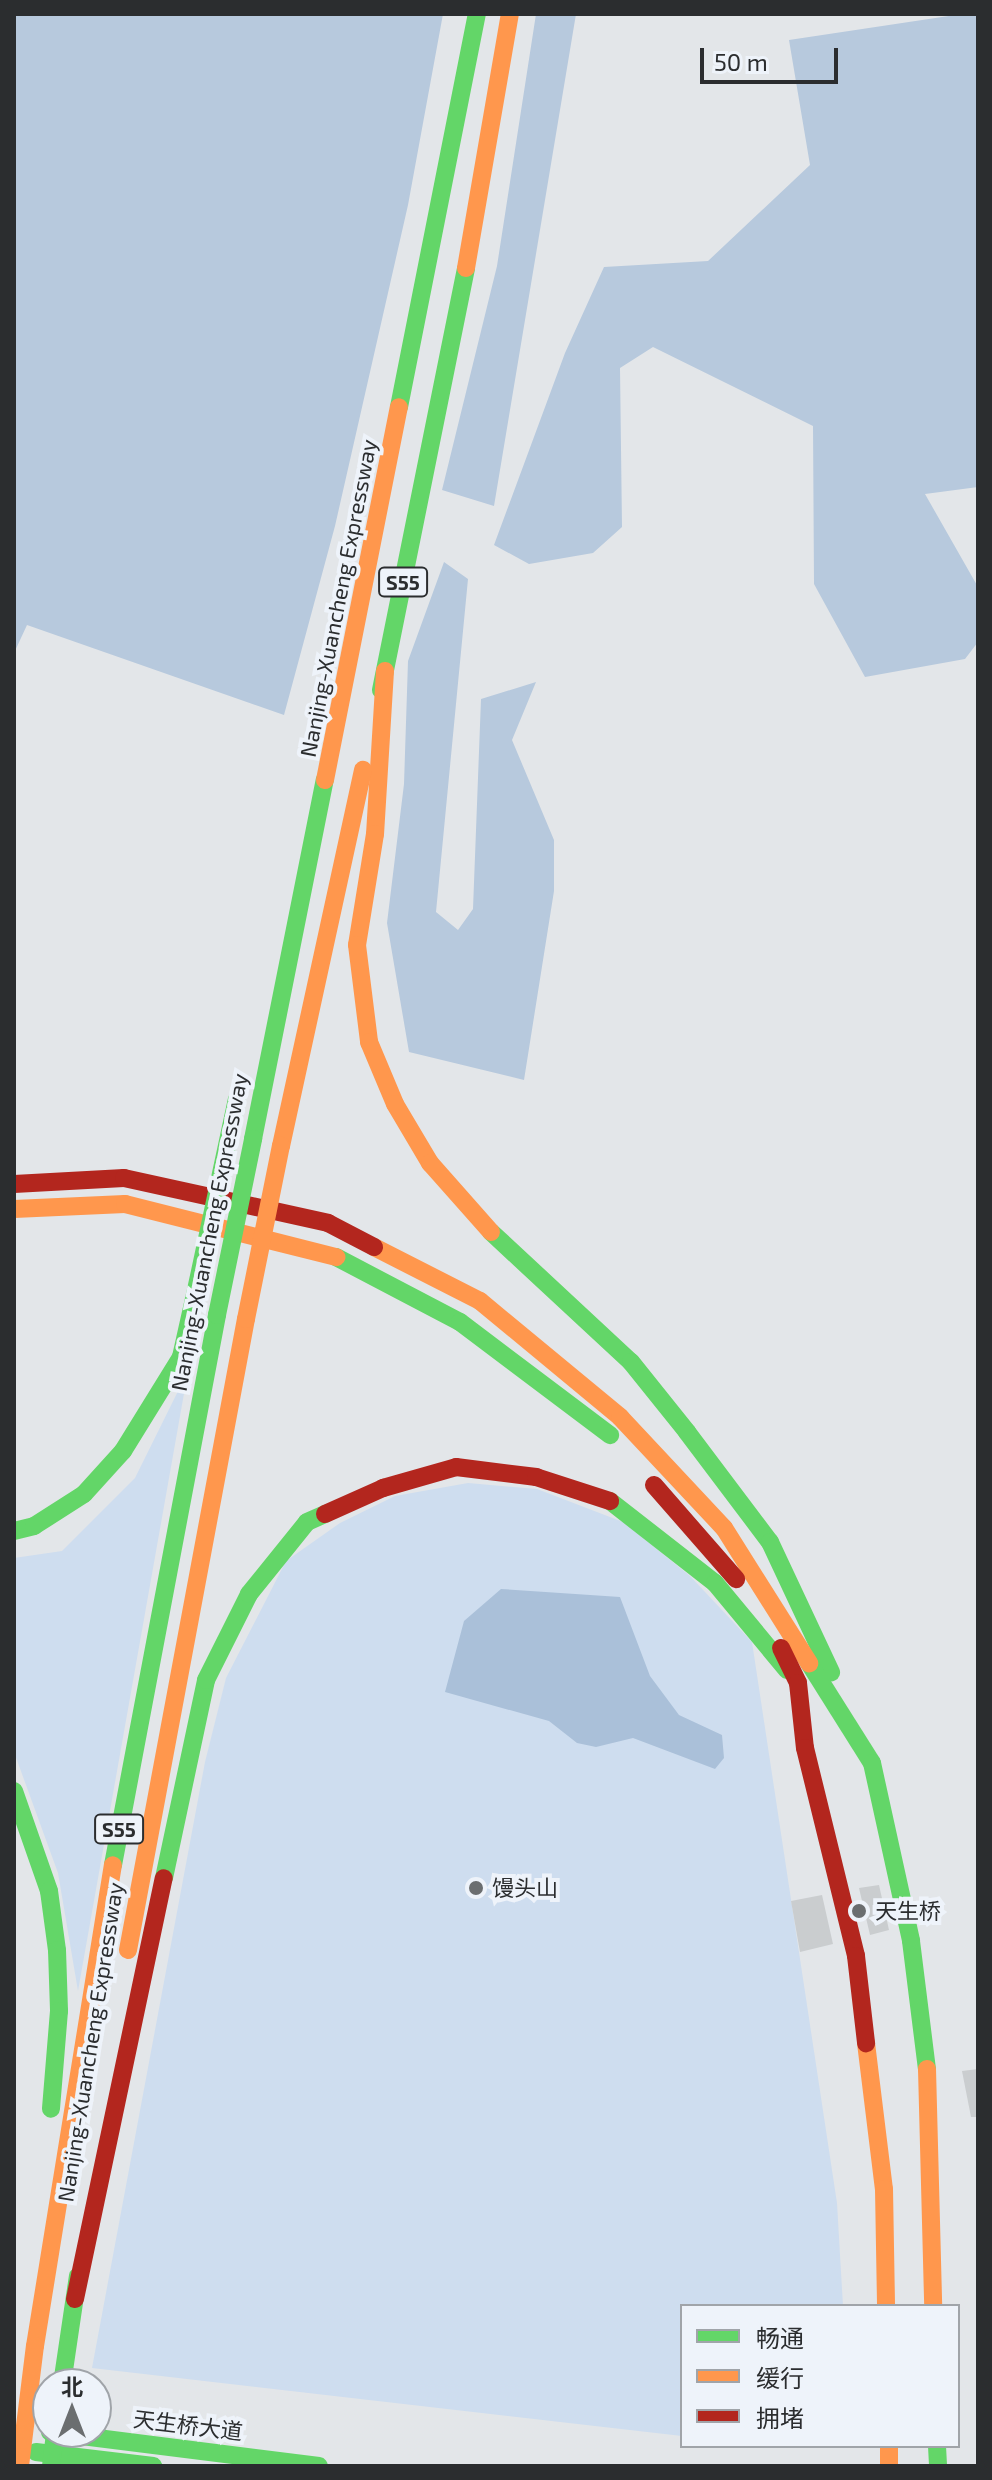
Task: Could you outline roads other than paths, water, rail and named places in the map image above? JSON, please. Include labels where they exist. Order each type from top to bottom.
[{"type":"main road","name":"Nanjing-Xuancheng Expressway","points":[[20,2466],[27,2344],[91,1983],[217,1315],[329,767],[477,14]]},
{"type":"main road","name":"Nanjing-Xuancheng Expressway","points":[[64,2368],[134,1911],[246,1319],[385,671],[477,216],[510,14]]},
{"type":"main road","points":[[385,671],[375,834],[357,945],[359,993],[369,1042],[395,1104],[430,1163],[486,1227],[631,1362],[770,1542],[821,1641],[845,1713]]},
{"type":"main road","points":[[250,1054],[329,767]]},
{"type":"main road","points":[[14,1531],[34,1526],[84,1494],[123,1451],[181,1357],[239,1092]]},
{"type":"main road","points":[[14,1184],[124,1178],[328,1223],[480,1301],[620,1417],[724,1528],[845,1713],[872,1763],[921,2005],[930,2092],[933,2304]]},
{"type":"main road","points":[[14,1209],[125,1204],[323,1250],[460,1322],[610,1436],[763,1613],[798,1683],[805,1748],[856,1956],[884,2189],[886,2304]]},
{"type":"main road","points":[[75,2299],[206,1680],[249,1594],[307,1522],[383,1488],[456,1467],[536,1477],[613,1502],[715,1583],[798,1683]]},
{"type":"main road","points":[[14,1791],[49,1891],[57,1950],[59,2025],[49,2129]]},
{"type":"main road","points":[[14,2392],[27,2344],[45,2160]]},
{"type":"main road","name":"天生桥大道","points":[[112,2440],[319,2466]]},
{"type":"main road","name":"天生桥大道","points":[[14,2449],[153,2466]]},
{"type":"place","name":"馒头山","points":[[476,1888]]},
{"type":"place","name":"天生桥","points":[[859,1911]]}]
